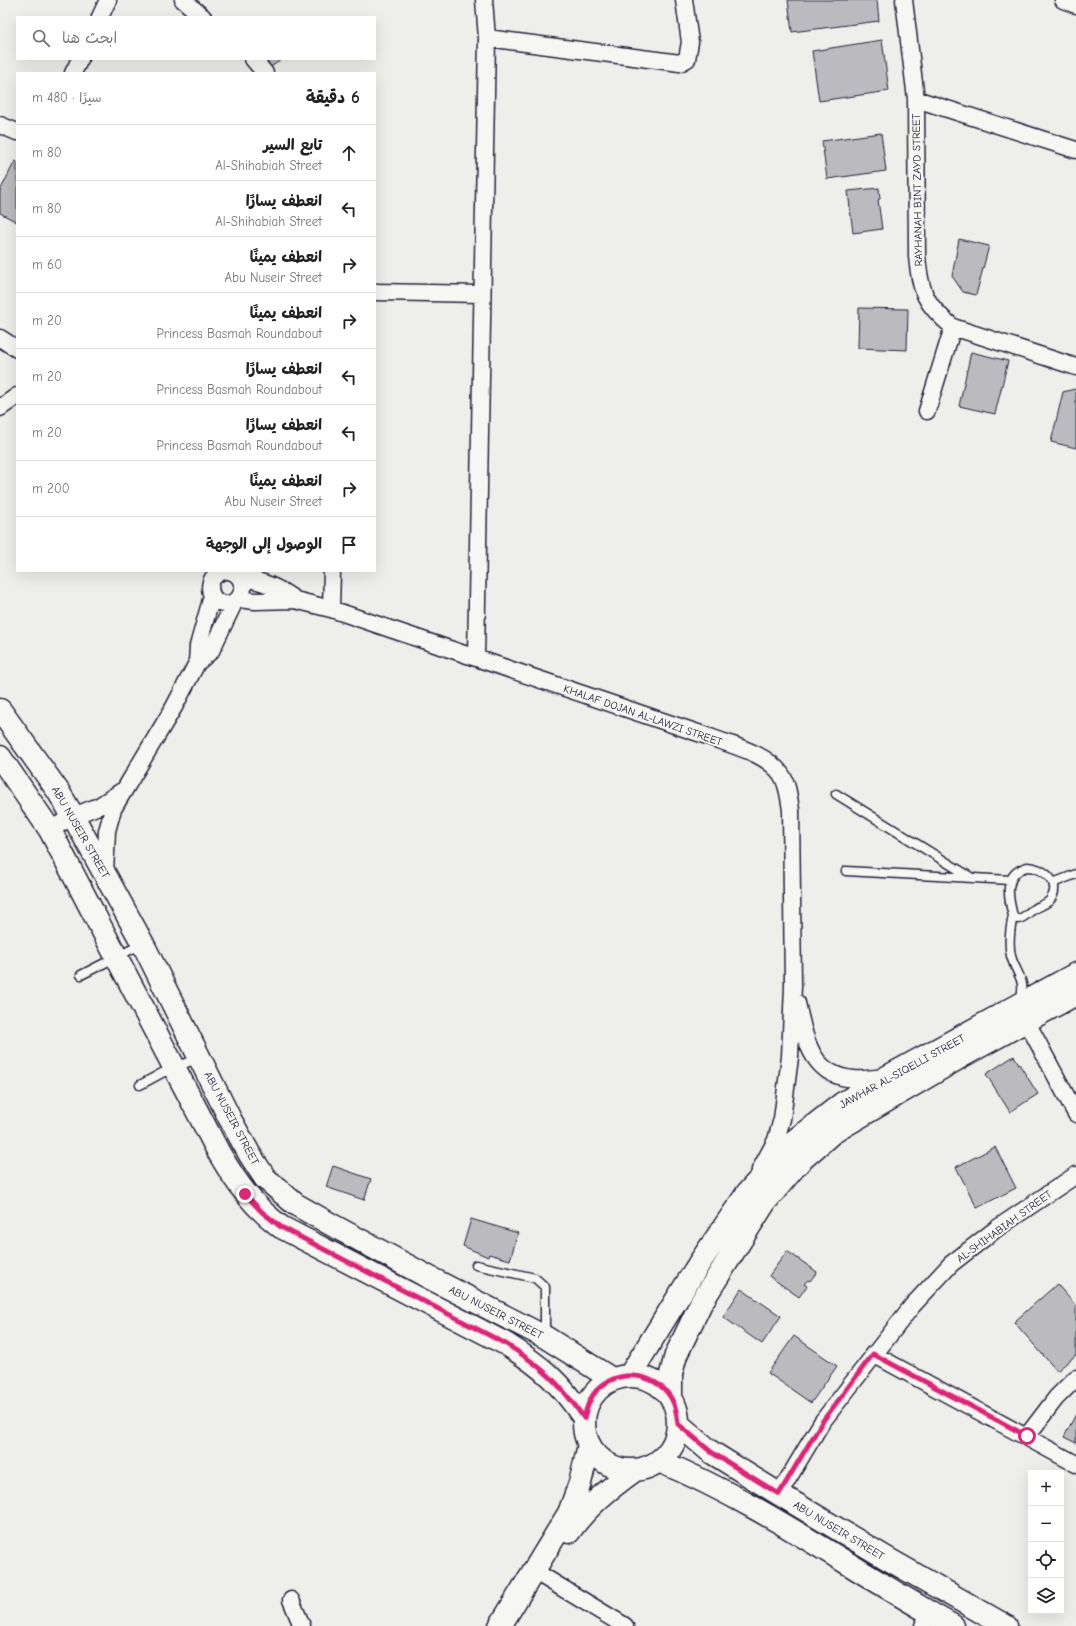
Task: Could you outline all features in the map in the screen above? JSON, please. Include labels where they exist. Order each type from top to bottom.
[{"type":"main road","name":"ABU NUSEIR STREET","points":[[0,710],[58,790],[73,816],[143,944],[201,1057],[230,1119],[265,1178],[277,1190],[295,1204],[332,1225],[439,1283],[621,1377]]},
{"type":"main road","name":"ABU NUSEIR STREET","points":[[0,757],[50,830],[117,956],[174,1069],[231,1174],[245,1194],[262,1212],[281,1227],[424,1300],[506,1344],[528,1358],[557,1382],[584,1418]]},
{"type":"main road","name":"JAWHAR AL-SIQELLI STREET","points":[[671,1397],[671,1374],[676,1355],[701,1303],[765,1202],[790,1171],[814,1147],[832,1133],[962,1056],[1076,974]]},
{"type":"main road","name":"JAWHAR AL-SIQELLI STREET","points":[[621,1377],[748,1192],[782,1152],[804,1131],[843,1104],[887,1077],[979,1029],[1076,994]]},
{"type":"main road","points":[[621,1377],[646,1378],[660,1385],[671,1397],[677,1410],[678,1424],[676,1438],[669,1451],[659,1461],[645,1468],[635,1470],[613,1467],[599,1458],[589,1445],[584,1432],[584,1418],[587,1406],[593,1395],[601,1386],[621,1377]]},
{"type":"main road","name":"ABU NUSEIR STREET","points":[[678,1424],[711,1452],[779,1494],[888,1559],[1006,1626]]},
{"type":"main road","points":[[510,1626],[569,1513],[580,1483],[589,1445]]},
{"type":"main road","points":[[659,1461],[698,1478],[746,1503],[926,1620],[954,1626]]},
{"type":"main road","points":[[500,1626],[537,1573],[586,1510],[611,1488],[635,1470]]},
{"type":"street","points":[[100,16],[108,0]]},
{"type":"street","points":[[182,0],[202,16]]},
{"type":"street","points":[[476,658],[487,38],[484,0]]},
{"type":"street","points":[[487,38],[680,63],[687,59],[690,42],[684,0]]},
{"type":"street","name":"RAYHANAH BINT ZAYD STREET","points":[[904,0],[916,100],[917,256],[920,282],[928,302],[940,317],[953,327]]},
{"type":"street","points":[[1063,0],[1076,5]]},
{"type":"street","points":[[74,72],[80,60]]},
{"type":"street","points":[[254,60],[264,72]]},
{"type":"street","points":[[916,100],[1076,150]]},
{"type":"street","points":[[0,125],[16,132]]},
{"type":"street","points":[[376,292],[482,294]]},
{"type":"street","points":[[927,411],[953,327],[1076,367]]},
{"type":"street","points":[[0,338],[16,348]]},
{"type":"street","points":[[0,408],[16,397]]},
{"type":"street","points":[[331,609],[332,572]]},
{"type":"street","points":[[105,873],[108,824],[113,809],[174,707],[197,663],[211,650],[244,588],[226,573],[210,585],[212,596],[198,646],[197,663]]},
{"type":"street","name":"KHALAF DOJAN AL-LAWZI STREET","points":[[226,573],[270,584],[281,589],[296,600]]},
{"type":"street","points":[[212,596],[221,604],[236,601]]},
{"type":"street","name":"KHALAF DOJAN AL-LAWZI STREET","points":[[236,601],[296,600],[331,609],[710,737],[760,757],[772,764],[782,775],[788,790],[791,810],[793,986],[790,1057],[782,1119],[776,1140],[748,1192]]},
{"type":"street","points":[[50,830],[73,816],[99,806],[124,790]]},
{"type":"street","name":"KHALAF DOJAN AL-LAWZI STREET","points":[[793,986],[807,1045],[813,1056],[822,1066],[834,1074],[854,1079],[887,1077]]},
{"type":"street","points":[[1022,1013],[1076,1114]]},
{"type":"street","name":"AL-SHIHABIAH STREET","points":[[779,1494],[822,1422],[873,1354],[912,1306],[951,1264],[996,1229],[1076,1175]]},
{"type":"street","points":[[873,1354],[1027,1436],[1076,1464]]},
{"type":"street","points":[[1027,1436],[1056,1398],[1076,1378]]},
{"type":"street","points":[[537,1573],[624,1626]]},
{"type":"street","points":[[291,1600],[302,1626]]},
{"type":"lane","points":[[836,794],[972,878]]},
{"type":"lane","points":[[1013,916],[1021,918],[1049,901],[1053,893],[1053,883],[1048,873],[1033,867],[1022,869],[1010,880],[1008,895],[1013,916],[1009,938],[1010,947],[1023,985],[1022,1013]]},
{"type":"lane","points":[[846,871],[1010,880]]},
{"type":"lane","points":[[1053,883],[1076,874]]},
{"type":"lane","points":[[81,975],[143,944]]},
{"type":"lane","points":[[140,1085],[162,1073],[201,1057]]},
{"type":"lane","points":[[476,1265],[535,1278],[545,1287],[545,1337]]},
{"type":"building","points":[[788,0],[877,0],[879,21],[792,32]]},
{"type":"building","points":[[882,40],[889,91],[819,101],[812,51]]},
{"type":"building","points":[[264,60],[281,60],[269,68]]},
{"type":"building","points":[[881,133],[886,171],[827,179],[822,141]]},
{"type":"building","points":[[16,162],[16,221],[0,213],[0,191]]},
{"type":"building","points":[[879,188],[880,199],[878,200],[882,229],[853,233],[848,191]]},
{"type":"building","points":[[959,239],[989,246],[976,295],[963,292],[952,276]]},
{"type":"building","points":[[859,308],[908,309],[907,350],[858,348]]},
{"type":"building","points":[[971,352],[1008,361],[995,414],[959,406]]},
{"type":"building","points":[[1075,389],[1076,448],[1051,442],[1063,392]]},
{"type":"building","points":[[1014,1056],[1038,1094],[1010,1112],[986,1074]]},
{"type":"building","points":[[995,1147],[1016,1188],[977,1208],[956,1167]]},
{"type":"building","points":[[333,1166],[371,1179],[364,1200],[326,1187]]},
{"type":"building","points":[[471,1219],[518,1233],[510,1260],[489,1254],[488,1257],[463,1246]]},
{"type":"building","points":[[787,1251],[817,1272],[810,1281],[808,1280],[804,1284],[807,1286],[799,1297],[769,1276]]},
{"type":"building","points":[[1057,1284],[1076,1306],[1076,1355],[1057,1371],[1014,1322]]},
{"type":"building","points":[[741,1289],[781,1316],[762,1344],[723,1317]]},
{"type":"building","points":[[794,1336],[837,1366],[811,1403],[768,1373]]},
{"type":"building","points":[[1076,1414],[1076,1443],[1064,1437]]},
{"type":"route","points":[[245,1194],[262,1212],[281,1227],[424,1300],[506,1344],[534,1362],[557,1382],[569,1396],[584,1418],[587,1406],[593,1395],[601,1386],[612,1379],[630,1375],[646,1378],[660,1385],[671,1397],[677,1410],[678,1424],[691,1433],[711,1452],[779,1494],[822,1422],[873,1354],[1027,1436]]}]
